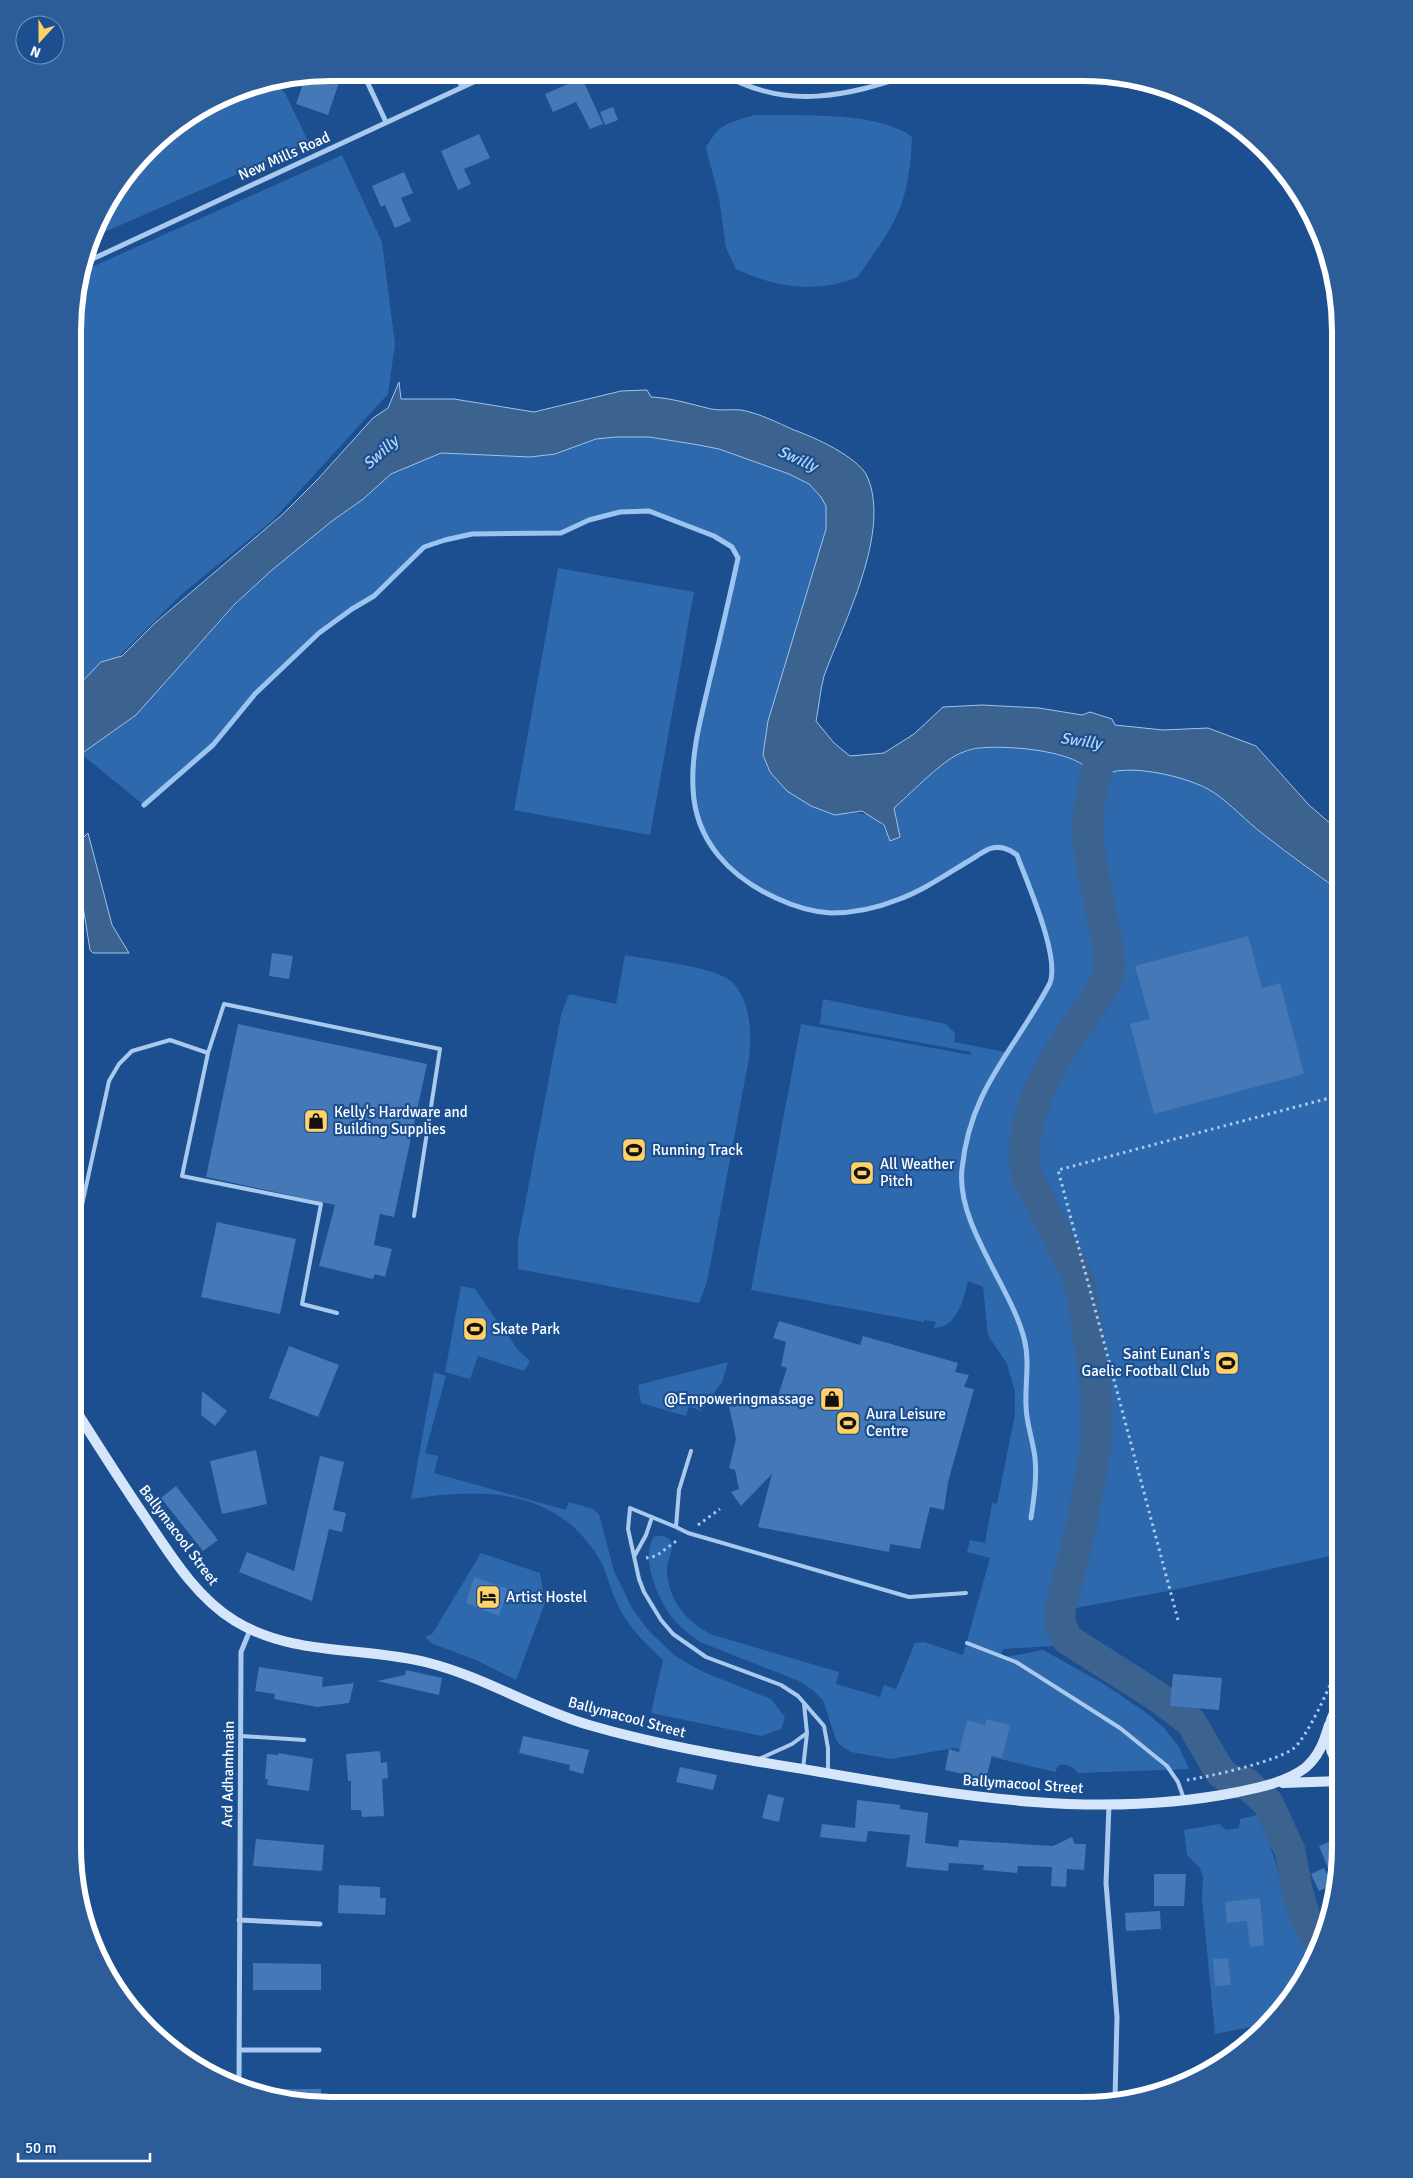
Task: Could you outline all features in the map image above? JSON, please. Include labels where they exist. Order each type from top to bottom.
[{"type":"main road","name":"Ballymacool Street","points":[[81,1418],[162,1542],[196,1588],[218,1609],[250,1630],[297,1645],[403,1656],[434,1664],[588,1725],[658,1742],[754,1761],[996,1799],[1109,1805],[1155,1804],[1185,1801],[1258,1787]]},
{"type":"main road","points":[[1258,1787],[1289,1777],[1309,1764],[1322,1747],[1332,1719]]},
{"type":"main road","points":[[1329,1725],[1330,1747],[1332,1751]]},
{"type":"main road","points":[[1258,1787],[1292,1782],[1332,1781]]},
{"type":"street","points":[[367,81],[386,122]]},
{"type":"street","points":[[461,81],[461,87]]},
{"type":"street","name":"New Mills Road","points":[[93,259],[475,81]]},
{"type":"street","points":[[736,81],[762,90],[814,98],[842,95],[889,81]]},
{"type":"street","name":"Ard Adhamhnain","points":[[239,2079],[241,1652],[250,1630]]},
{"type":"street","points":[[1109,1805],[1106,1883],[1117,2017],[1116,2095]]},
{"type":"street","points":[[239,1920],[320,1924]]},
{"type":"street","points":[[239,2050],[319,2050]]},
{"type":"lane","points":[[337,1313],[302,1304],[321,1204],[182,1176],[208,1054],[224,1004],[440,1049],[414,1216]]},
{"type":"lane","points":[[81,1205],[109,1081],[119,1064],[132,1052],[170,1040],[208,1054]]},
{"type":"lane","points":[[676,1527],[679,1490],[691,1451]]},
{"type":"lane","points":[[828,1773],[828,1748],[824,1726],[791,1690],[706,1657],[673,1634],[644,1592],[628,1529],[630,1508],[688,1533],[909,1597],[966,1593]]},
{"type":"lane","points":[[636,1557],[652,1517]]},
{"type":"lane","points":[[967,1643],[1016,1662],[1120,1728],[1167,1766],[1178,1782],[1185,1801]]},
{"type":"lane","points":[[803,1769],[807,1733],[804,1704]]},
{"type":"lane","points":[[754,1761],[792,1744],[807,1733]]},
{"type":"lane","points":[[241,1736],[304,1740]]},
{"type":"path","points":[[1178,1620],[1058,1170],[1332,1097]]},
{"type":"path","points":[[636,1557],[656,1556],[720,1510]]},
{"type":"path","points":[[1193,1779],[1230,1771],[1294,1749],[1304,1736],[1332,1680]]},
{"type":"shaded area","points":[[795,81],[817,81],[806,83]]},
{"type":"shaded area","points":[[279,87],[285,93],[309,143],[101,233],[123,192],[143,166],[166,143],[192,123],[236,100]]},
{"type":"shaded area","points":[[755,115],[859,119],[898,129],[912,137],[911,159],[905,193],[897,215],[858,277],[842,282],[811,287],[781,284],[736,269],[726,248],[719,198],[706,148],[720,129],[738,120]]},
{"type":"shaded area","points":[[342,155],[382,242],[395,344],[388,394],[272,521],[183,593],[81,692],[81,331],[83,299],[90,268]]},
{"type":"shaded area","points":[[649,437],[719,449],[789,474],[809,484],[821,497],[826,506],[826,529],[768,721],[835,815],[854,813],[869,815],[880,823],[890,840],[900,837],[893,809],[932,773],[955,756],[968,751],[987,748],[1031,749],[1072,759],[1086,769],[1094,781],[1105,774],[1136,770],[1172,775],[1203,786],[1214,792],[1260,832],[1332,885],[1332,1556],[1168,1591],[1070,1609],[1085,1563],[1102,1482],[1105,1436],[1098,1421],[1082,1524],[1060,1610],[1062,1632],[1053,1646],[1003,1649],[1001,1658],[1043,1650],[1104,1684],[1148,1714],[1164,1728],[1179,1747],[1189,1769],[1078,1773],[1070,1766],[1059,1765],[1055,1772],[954,1748],[891,1759],[851,1752],[836,1740],[823,1700],[814,1691],[799,1681],[700,1642],[676,1622],[664,1605],[653,1581],[650,1569],[650,1546],[654,1537],[662,1536],[670,1540],[672,1545],[667,1568],[670,1589],[680,1608],[695,1624],[713,1635],[839,1672],[836,1684],[880,1697],[884,1685],[896,1689],[915,1643],[924,1642],[963,1655],[990,1558],[967,1552],[970,1540],[985,1543],[992,1503],[997,1504],[1015,1414],[1015,1392],[1007,1364],[988,1335],[983,1287],[968,1281],[961,1304],[954,1318],[949,1323],[934,1328],[936,1322],[924,1320],[924,1322],[751,1290],[801,1024],[971,1055],[971,1052],[820,1024],[823,999],[946,1024],[955,1033],[954,1042],[1005,1052],[1038,1005],[1049,985],[1053,966],[1046,935],[1017,855],[1008,849],[997,847],[987,850],[923,888],[889,903],[865,909],[831,912],[803,908],[776,898],[744,879],[718,855],[700,825],[695,807],[693,775],[695,748],[700,722],[738,558],[732,547],[714,536],[649,511],[620,512],[589,520],[561,533],[472,534],[445,540],[424,547],[374,596],[319,633],[255,694],[213,745],[144,805],[81,754],[136,715],[236,604],[272,570],[332,521],[362,500],[391,474],[441,453],[484,455],[555,454],[597,439]]},
{"type":"shaded area","points":[[558,568],[694,592],[650,835],[514,810]]},
{"type":"shaded area","name":"Running Track","points":[[625,955],[681,964],[724,976],[738,990],[747,1008],[750,1028],[749,1058],[707,1282],[699,1303],[518,1269],[518,1241],[561,1015],[569,994],[616,1004]]},
{"type":"shaded area","name":"Skate Park","points":[[461,1286],[475,1289],[499,1324],[496,1334],[507,1334],[518,1350],[530,1361],[524,1371],[478,1356],[470,1379],[445,1372]]},
{"type":"shaded area","points":[[728,1362],[722,1382],[701,1411],[689,1406],[686,1416],[641,1403],[638,1385]]},
{"type":"shaded area","points":[[434,1372],[446,1376],[425,1453],[438,1456],[434,1473],[566,1510],[569,1502],[593,1509],[599,1514],[614,1571],[633,1610],[649,1631],[674,1655],[701,1671],[771,1699],[785,1717],[781,1729],[762,1736],[651,1713],[663,1660],[625,1618],[601,1562],[584,1538],[564,1520],[542,1507],[518,1499],[493,1494],[439,1495],[411,1499]]},
{"type":"shaded area","points":[[481,1553],[540,1573],[545,1603],[516,1680],[476,1660],[433,1644],[425,1637],[432,1634]]},
{"type":"shaded area","points":[[1257,1815],[1261,1817],[1294,1922],[1311,1947],[1290,1986],[1270,2012],[1255,2026],[1215,2034],[1202,1899],[1203,1876],[1199,1867],[1187,1855],[1184,1830],[1219,1824],[1226,1830],[1239,1828],[1240,1819]]},
{"type":"water","name":"Swilly","points":[[399,382],[401,399],[454,399],[534,412],[621,391],[647,390],[651,397],[674,400],[714,410],[741,410],[755,413],[813,437],[845,455],[862,469],[867,476],[873,498],[874,523],[862,577],[821,687],[816,721],[834,743],[850,756],[884,753],[914,734],[943,707],[982,705],[1039,708],[1082,715],[1090,712],[1112,719],[1115,725],[1163,730],[1208,728],[1256,746],[1309,805],[1332,825],[1332,885],[1272,841],[1220,797],[1202,786],[1171,776],[1134,770],[1118,771],[1104,775],[1094,782],[1090,771],[1080,763],[1064,756],[1046,752],[992,747],[971,749],[955,756],[932,773],[894,808],[900,837],[890,841],[884,825],[862,811],[835,815],[811,806],[787,791],[770,772],[763,755],[768,721],[826,529],[826,506],[821,497],[809,484],[789,474],[719,449],[649,437],[596,439],[555,454],[530,457],[441,453],[391,474],[362,500],[332,521],[272,570],[235,604],[136,715],[81,754],[81,683],[101,662],[122,656],[155,623],[283,514],[318,479],[373,418],[388,408]]},
{"type":"water","points":[[81,832],[83,838],[88,833],[112,925],[129,953],[93,953],[90,950],[81,893]]},
{"type":"building","points":[[340,81],[328,115],[296,104],[303,83]]},
{"type":"building","points":[[575,81],[583,81],[603,124],[590,129],[576,102],[553,112],[545,94]]},
{"type":"building","points":[[613,107],[618,120],[605,125],[600,112]]},
{"type":"building","points":[[479,134],[490,158],[464,169],[471,184],[458,190],[441,151]]},
{"type":"building","points":[[404,172],[413,193],[401,198],[411,221],[395,228],[385,205],[381,207],[372,186]]},
{"type":"building","points":[[1248,936],[1262,988],[1280,983],[1304,1074],[1154,1114],[1130,1024],[1150,1019],[1135,966]]},
{"type":"building","points":[[272,953],[293,956],[289,979],[269,976]]},
{"type":"building","name":"Kelly's Hardware and Building Supplies","points":[[238,1024],[427,1064],[394,1217],[380,1214],[374,1245],[392,1249],[385,1277],[375,1274],[373,1279],[319,1266],[335,1205],[206,1177]]},
{"type":"building","points":[[217,1222],[296,1239],[280,1314],[201,1297]]},
{"type":"building","name":"Aura Leisure Centre","points":[[779,1321],[860,1345],[863,1336],[958,1363],[955,1372],[969,1375],[964,1387],[974,1389],[948,1482],[944,1510],[930,1507],[920,1549],[890,1544],[889,1552],[758,1527],[772,1474],[741,1506],[731,1492],[739,1489],[735,1470],[729,1468],[736,1439],[729,1406],[735,1407],[740,1393],[776,1402],[787,1368],[781,1366],[786,1342],[773,1338]]},
{"type":"building","points":[[289,1346],[339,1365],[318,1417],[269,1398]]},
{"type":"building","points":[[202,1391],[227,1411],[215,1426],[201,1415]]},
{"type":"building","points":[[256,1450],[267,1504],[222,1514],[210,1461]]},
{"type":"building","points":[[320,1456],[344,1462],[333,1510],[346,1513],[342,1532],[329,1529],[312,1601],[239,1572],[247,1552],[294,1571]]},
{"type":"building","points":[[176,1486],[218,1540],[203,1551],[161,1498]]},
{"type":"building","points":[[474,1577],[508,1589],[499,1616],[466,1603]]},
{"type":"building","points":[[259,1667],[323,1677],[322,1687],[354,1683],[349,1703],[317,1707],[274,1699],[275,1694],[255,1691]]},
{"type":"building","points":[[406,1670],[442,1678],[439,1695],[377,1681],[405,1675]]},
{"type":"building","points":[[1173,1674],[1222,1678],[1219,1710],[1170,1706]]},
{"type":"building","points":[[986,1719],[1010,1725],[1002,1758],[992,1755],[986,1779],[945,1770],[949,1749],[959,1752],[967,1720],[985,1725]]},
{"type":"building","points":[[523,1736],[589,1750],[583,1774],[569,1770],[570,1765],[519,1753]]},
{"type":"building","points":[[380,1751],[381,1763],[387,1762],[388,1778],[382,1779],[384,1816],[362,1817],[361,1810],[351,1810],[351,1781],[348,1781],[346,1754]]},
{"type":"building","points":[[279,1753],[313,1759],[309,1791],[267,1785],[268,1779],[265,1779],[267,1754],[278,1755]]},
{"type":"building","points":[[680,1767],[717,1775],[713,1790],[676,1782]]},
{"type":"building","points":[[768,1794],[784,1798],[779,1822],[762,1818]]},
{"type":"building","points":[[857,1800],[900,1805],[900,1809],[928,1813],[925,1843],[958,1847],[959,1840],[1053,1846],[1072,1837],[1075,1844],[1086,1844],[1084,1870],[1067,1869],[1066,1887],[1051,1886],[1052,1867],[1018,1866],[1017,1873],[983,1870],[984,1865],[949,1863],[948,1871],[906,1867],[910,1835],[868,1831],[866,1842],[820,1837],[822,1824],[855,1828]]},
{"type":"building","points":[[256,1839],[324,1845],[322,1871],[253,1866]]},
{"type":"building","points":[[1332,1840],[1331,1867],[1328,1868],[1319,1846]]},
{"type":"building","points":[[1324,1868],[1330,1880],[1329,1887],[1319,1891],[1311,1874]]},
{"type":"building","points":[[1154,1874],[1186,1874],[1184,1906],[1154,1906]]},
{"type":"building","points":[[339,1885],[380,1887],[380,1898],[386,1898],[385,1915],[338,1913]]},
{"type":"building","points":[[1260,1898],[1264,1945],[1250,1947],[1247,1921],[1227,1923],[1225,1902]]},
{"type":"building","points":[[1160,1911],[1161,1929],[1126,1931],[1125,1913]]},
{"type":"building","points":[[1228,1958],[1231,1985],[1215,1986],[1213,1959]]},
{"type":"building","points":[[253,1963],[321,1964],[321,1990],[253,1990]]},
{"type":"building","points":[[271,2089],[321,2089],[321,2096],[299,2095]]},
{"type":"waterway","points":[[144,805],[213,745],[255,694],[319,633],[374,596],[424,547],[472,534],[561,533],[589,520],[620,512],[649,511],[714,536],[732,547],[738,558],[700,722],[695,748],[693,775],[695,807],[700,825],[718,855],[744,879],[776,898],[803,908],[831,913],[864,909],[897,900],[924,888],[986,850],[997,847],[1004,848],[1017,855],[1047,939],[1051,956],[1052,971],[1050,983],[984,1092],[974,1115],[962,1169],[962,1190],[967,1211],[975,1233],[1008,1297],[1026,1346],[1026,1412],[1036,1466],[1031,1518]]},
{"type":"waterway","name":"Swilly","points":[[1104,743],[1088,813],[1088,837],[1091,862],[1109,951],[1110,968],[1107,979],[1099,994],[1055,1060],[1045,1079],[1029,1119],[1025,1139],[1025,1159],[1028,1178],[1078,1279],[1084,1303],[1097,1400],[1096,1444],[1082,1524],[1060,1610],[1060,1623],[1067,1639],[1158,1697],[1191,1722],[1220,1772],[1235,1783],[1246,1783],[1268,1803],[1290,1851],[1297,1890],[1305,1917],[1315,1935]]},
{"type":"place","name":"Kelly's Hardware and Building Supplies","points":[[316,1121]]},
{"type":"place","name":"Running Track","points":[[634,1150]]},
{"type":"place","name":"All Weather Pitch","points":[[862,1173]]},
{"type":"place","name":"Skate Park","points":[[475,1329]]},
{"type":"place","name":"Saint Eunan's Gaelic Football Club","points":[[1227,1363]]},
{"type":"place","name":"@Empoweringmassage","points":[[832,1399]]},
{"type":"place","name":"Aura Leisure Centre","points":[[848,1423]]},
{"type":"place","name":"Artist Hostel","points":[[488,1597]]}]
